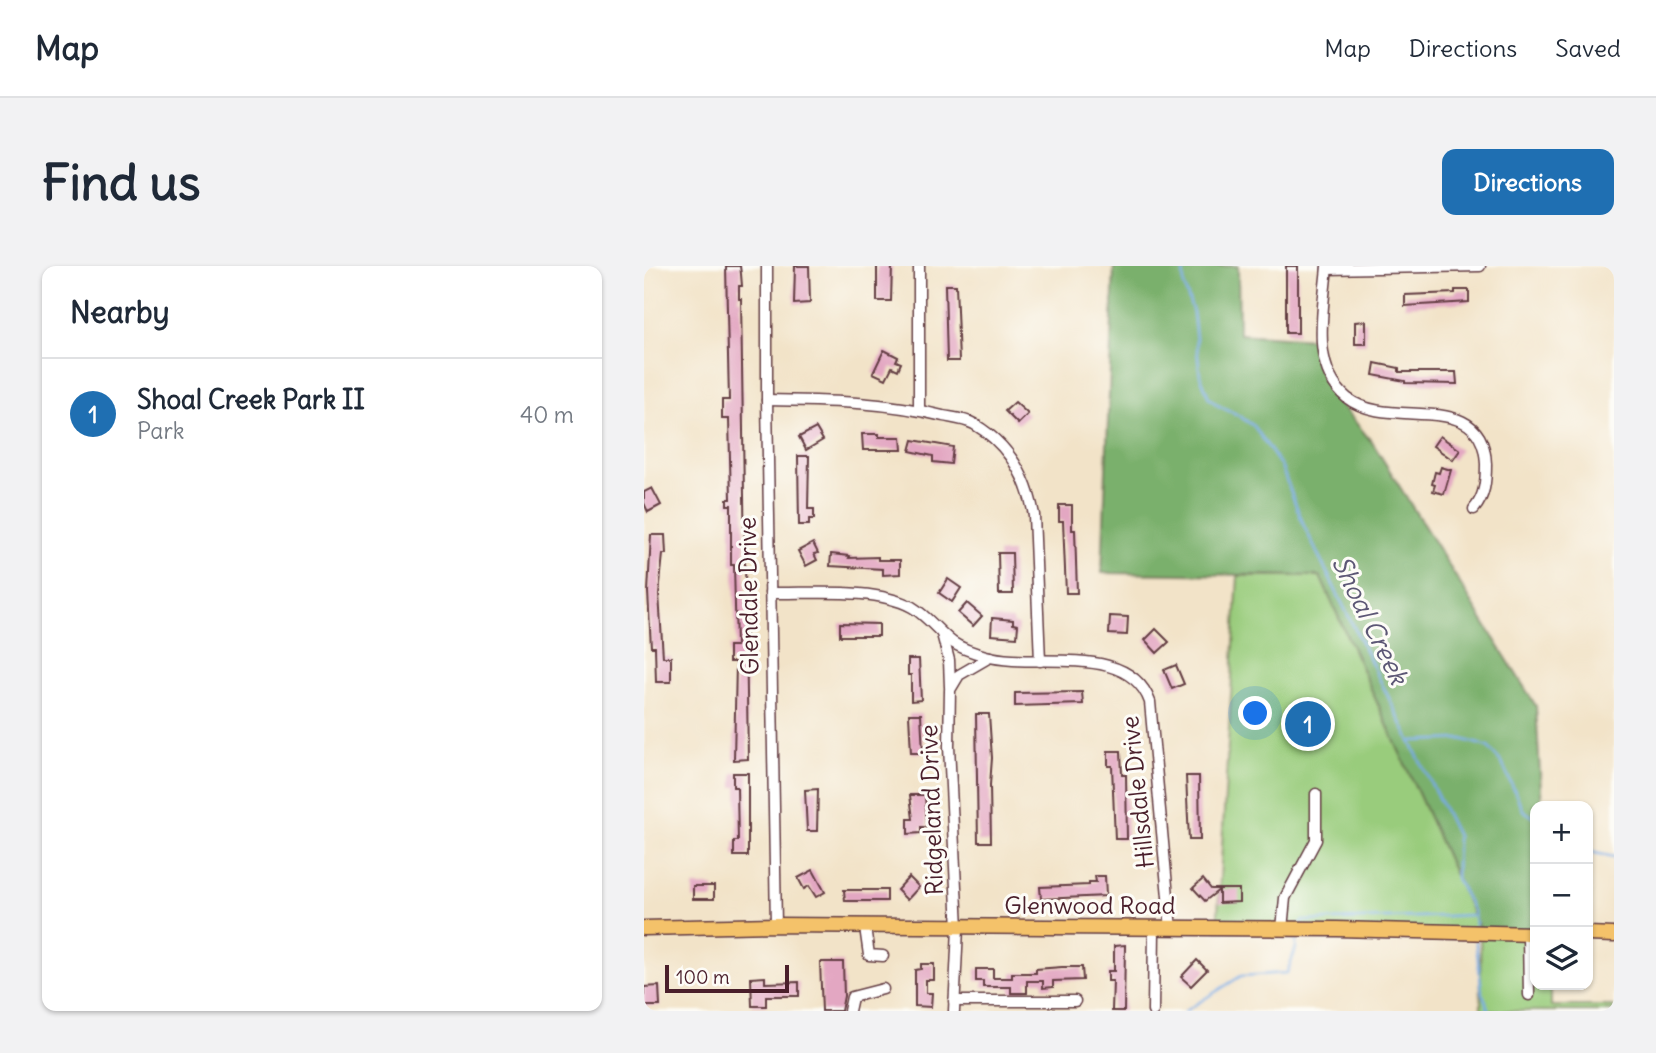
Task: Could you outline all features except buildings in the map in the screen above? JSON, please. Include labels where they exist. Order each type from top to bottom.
[{"type":"main road","name":"Glenwood Road","points":[[644,928],[776,925],[1530,934]]},
{"type":"main road","points":[[1593,934],[1614,935]]},
{"type":"street","name":"Glendale Drive","points":[[767,266],[766,400],[776,925]]},
{"type":"street","points":[[919,266],[919,410]]},
{"type":"street","points":[[1474,509],[1483,498],[1486,468],[1483,444],[1478,433],[1458,419],[1394,413],[1370,408],[1347,398],[1327,367],[1322,342],[1326,267],[1480,266]]},
{"type":"street","points":[[766,400],[839,401],[919,410],[972,423],[999,443],[1016,464],[1030,491],[1034,515],[1040,661]]},
{"type":"street","points":[[770,593],[879,597],[901,602],[916,609],[953,642],[990,657]]},
{"type":"street","name":"Ridgeland Drive","points":[[942,632],[949,660],[949,746],[958,928],[954,1006]]},
{"type":"street","name":"Hillsdale Drive","points":[[990,657],[1078,661],[1114,667],[1132,676],[1145,687],[1155,737],[1171,929]]},
{"type":"street","name":"Ridgeland Drive","points":[[950,690],[959,675],[990,657]]},
{"type":"street","points":[[1282,929],[1285,898],[1316,840],[1315,794]]},
{"type":"street","points":[[866,927],[869,955],[883,956]]},
{"type":"street","points":[[1153,1011],[1154,929]]},
{"type":"street","points":[[1529,995],[1530,975]]},
{"type":"street","points":[[849,1011],[852,997],[865,990],[883,989]]},
{"type":"street","points":[[954,1006],[1075,1001]]},
{"type":"green space","points":[[1114,266],[1238,266],[1239,334],[1313,339],[1331,393],[1372,442],[1536,706],[1542,801],[1530,801],[1530,933],[1480,930],[1320,576],[1102,573]]},
{"type":"green space","points":[[1238,576],[1320,576],[1480,930],[1530,933],[1530,990],[1551,990],[1551,1006],[1614,1006],[1614,1011],[1481,1011],[1480,931],[1217,930]]},
{"type":"waterway","name":"Shoal Creek","points":[[1183,266],[1184,286],[1193,312],[1200,375],[1209,398],[1254,426],[1281,466],[1304,526],[1457,836],[1456,878],[1474,913],[1475,926]]},
{"type":"waterway","points":[[1410,741],[1462,739],[1488,747],[1502,763],[1523,810],[1530,815]]},
{"type":"waterway","points":[[1593,852],[1614,857]]},
{"type":"waterway","points":[[1300,924],[1303,921],[1474,915]]},
{"type":"waterway","points":[[1185,1011],[1241,976],[1287,973],[1296,948],[1296,933]]},
{"type":"waterway","name":"Shoal Creek","points":[[1475,936],[1482,992],[1489,1011]]},
{"type":"place","name":"Shoal Creek Park II","points":[[1308,724]]}]
